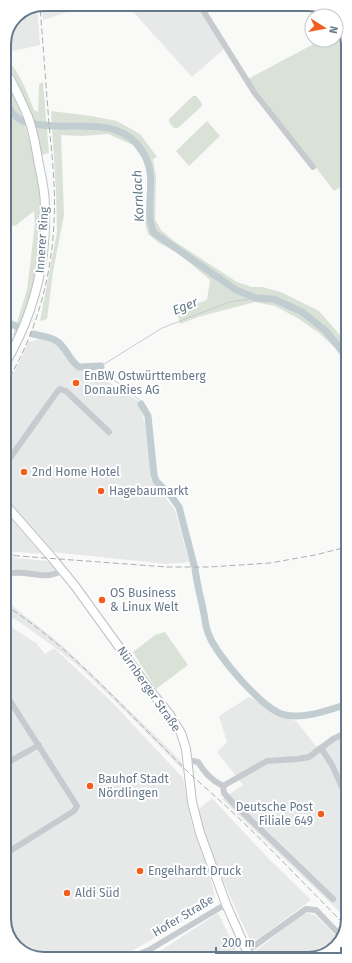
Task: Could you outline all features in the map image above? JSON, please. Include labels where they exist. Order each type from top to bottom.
[{"type":"main road","name":"Innerer Ring","points":[[11,83],[28,118],[32,130],[38,157],[45,205],[43,256],[39,279],[20,336],[11,353]]},
{"type":"main road","name":"Nürnberger Straße","points":[[11,511],[62,570],[177,725],[185,741],[188,760],[189,786],[195,817],[226,904],[247,952]]},
{"type":"street","points":[[203,11],[254,92],[313,167]]},
{"type":"street","points":[[11,457],[60,389],[66,390],[109,432]]},
{"type":"street","points":[[14,573],[49,575],[58,573],[62,570]]},
{"type":"street","points":[[11,702],[77,806],[74,811],[11,850]]},
{"type":"street","points":[[223,786],[267,761],[309,757],[333,739],[341,735]]},
{"type":"street","points":[[11,761],[39,745]]},
{"type":"street","points":[[321,748],[332,765],[341,785]]},
{"type":"street","points":[[188,760],[198,762],[206,774],[223,786]]},
{"type":"street","points":[[223,786],[224,793],[232,802],[333,899]]},
{"type":"street","name":"Hofer Straße","points":[[144,952],[226,904]]},
{"type":"street","points":[[252,952],[306,909],[316,910],[338,933]]},
{"type":"shaded area","points":[[42,11],[70,11],[43,20]]},
{"type":"shaded area","points":[[132,11],[200,11],[224,49],[192,77]]},
{"type":"shaded area","points":[[37,12],[40,45],[11,51],[11,42],[14,29],[27,15]]},
{"type":"shaded area","points":[[306,48],[341,48],[341,187],[334,191],[248,79]]},
{"type":"shaded area","points":[[11,63],[22,81],[34,110],[38,112],[39,84],[43,82],[49,153],[41,155],[30,111],[11,69]]},
{"type":"shaded area","points":[[11,90],[27,132],[32,151],[41,210],[39,269],[31,299],[17,338],[13,335],[27,290],[35,224],[34,211],[15,226],[11,225]]},
{"type":"shaded area","points":[[193,96],[196,96],[201,102],[202,106],[178,128],[174,128],[169,122],[169,119]]},
{"type":"shaded area","points":[[51,111],[117,121],[140,134],[157,157],[153,159],[156,177],[155,219],[161,230],[174,241],[237,282],[252,287],[262,287],[281,292],[319,311],[341,336],[341,356],[334,347],[319,333],[299,319],[275,306],[255,302],[198,317],[180,324],[178,316],[183,309],[207,300],[210,280],[178,253],[159,243],[148,234],[145,223],[148,173],[142,158],[133,145],[108,134],[81,136],[61,135],[64,215],[53,272],[47,319],[40,321],[57,232]]},
{"type":"shaded area","points":[[207,121],[220,136],[189,166],[176,151]]},
{"type":"shaded area","points":[[43,338],[58,344],[80,370],[94,369],[107,381],[138,401],[147,430],[151,479],[175,510],[189,562],[167,564],[52,552],[11,505],[11,377],[28,342]]},
{"type":"shaded area","points":[[11,519],[42,554],[11,551]]},
{"type":"shaded area","points":[[11,553],[14,553],[14,558],[48,561],[56,571],[50,573],[14,570],[11,577]]},
{"type":"shaded area","points":[[11,605],[63,646],[169,749],[182,763],[183,770],[83,670],[18,621],[11,618]]},
{"type":"shaded area","points":[[11,627],[36,643],[45,654],[54,648],[112,702],[183,778],[191,821],[209,873],[215,898],[213,903],[130,952],[42,952],[31,949],[19,941],[12,928],[11,919]]},
{"type":"shaded area","points":[[165,632],[188,665],[156,689],[133,652],[155,635]]},
{"type":"shaded area","points":[[249,697],[274,710],[283,717],[296,721],[316,746],[341,738],[341,913],[222,799],[243,785],[217,752],[227,742],[219,716]]},
{"type":"shaded area","points":[[212,798],[268,858],[311,900],[258,939],[253,940],[249,938],[211,854],[198,810]]},
{"type":"shaded area","points":[[218,913],[237,952],[159,952]]},
{"type":"shaded area","points":[[309,913],[316,916],[336,936],[326,946],[317,951],[255,952],[295,920],[304,914]]},
{"type":"waterway","name":"Kornlach","points":[[11,111],[19,119],[35,124],[50,126],[96,126],[124,134],[135,142],[145,156],[149,166],[151,185],[150,214],[154,233],[236,290],[256,298],[274,299],[302,312],[326,331],[341,350]]},
{"type":"waterway","name":"Eger","points":[[139,400],[103,372],[101,366],[162,328],[229,302],[256,298]]},
{"type":"waterway","name":"Eger","points":[[11,324],[18,327]]},
{"type":"waterway","name":"Eger","points":[[33,334],[56,340],[79,367],[101,366]]},
{"type":"waterway","points":[[141,404],[148,416],[154,475],[156,481],[171,496],[179,507],[194,565]]},
{"type":"waterway","points":[[195,569],[206,628],[213,644],[242,681],[265,704],[285,715],[293,716],[309,715],[341,706]]},
{"type":"railway","points":[[11,375],[25,347],[40,306],[46,285],[53,242],[54,185],[40,11]]},
{"type":"railway","points":[[11,555],[167,567],[209,567],[270,563],[341,548]]},
{"type":"railway","points":[[11,609],[55,642],[101,684],[188,772],[258,837],[341,921]]},
{"type":"place","name":"EnBW Ostwürttemberg DonauRies AG","points":[[76,383]]},
{"type":"place","name":"2nd Home Hotel","points":[[24,472]]},
{"type":"place","name":"Hagebaumarkt","points":[[101,491]]},
{"type":"place","name":"OS Business & Linux Welt","points":[[102,600]]},
{"type":"place","name":"Bauhof Stadt Nördlingen","points":[[90,786]]},
{"type":"place","name":"Deutsche Post Filiale 649","points":[[321,814]]},
{"type":"place","name":"Engelhardt Druck","points":[[140,871]]},
{"type":"place","name":"Aldi Süd","points":[[67,893]]}]
